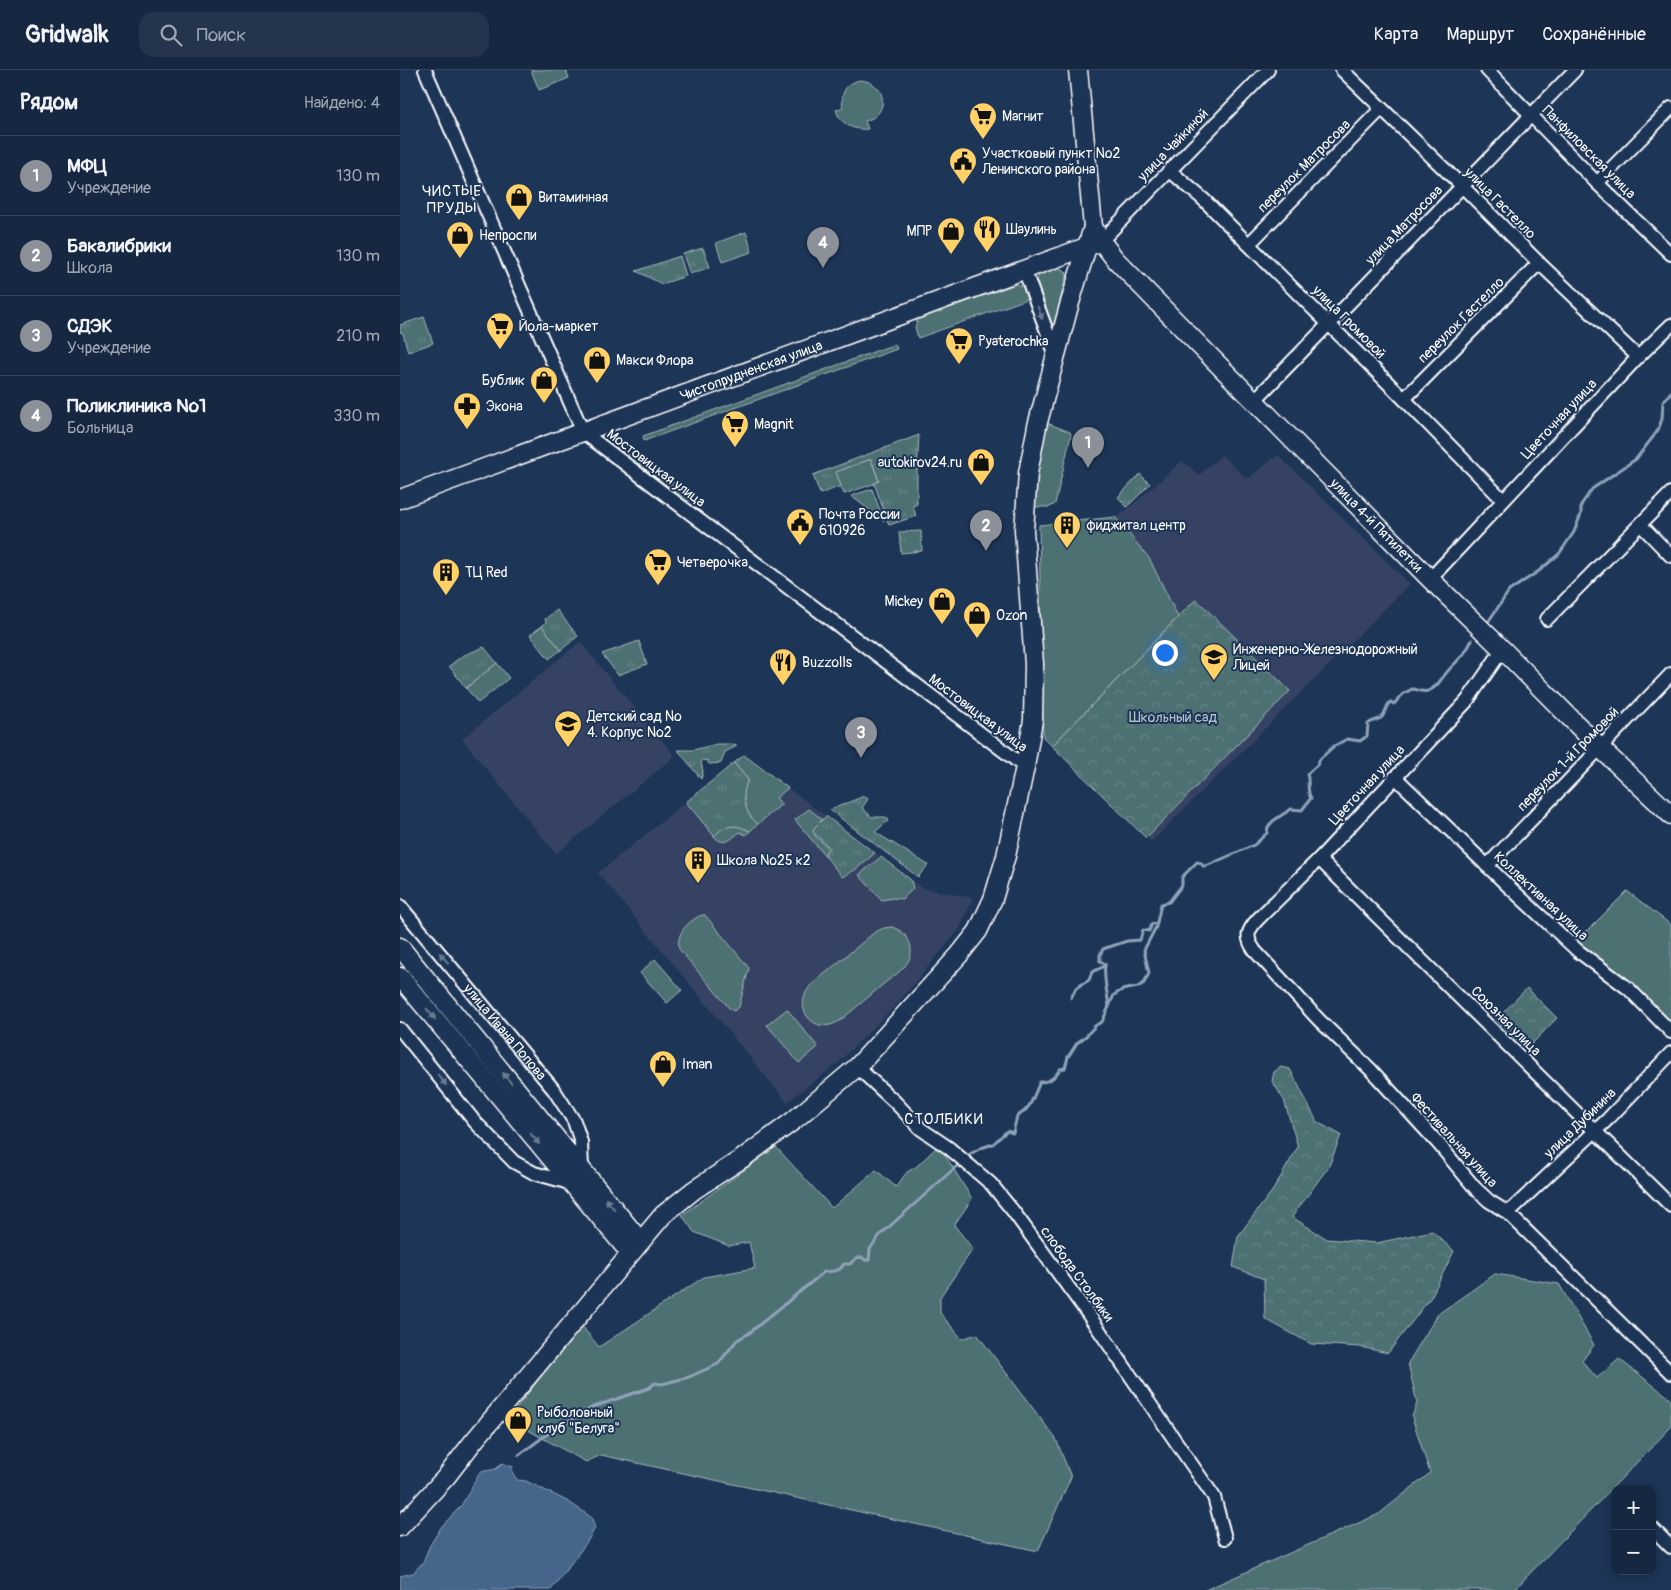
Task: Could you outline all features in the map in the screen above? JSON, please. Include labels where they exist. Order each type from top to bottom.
[{"type":"main road","points":[[400,1527],[446,1477],[663,1215],[796,1118],[857,1067],[930,988],[978,931],[993,899],[1006,856],[1025,767],[1032,720],[1034,664],[1025,546],[1025,499],[1028,473],[1037,426],[1056,356],[1093,238],[1078,70]]},
{"type":"main road","name":"Чистопрудненская улица","points":[[400,499],[1024,269],[1093,238]]},
{"type":"main road","name":"улица 4-й Пятилетки","points":[[1093,238],[1430,579],[1504,650],[1599,747],[1671,815]]},
{"type":"main road","name":"улица Ивана Попова","points":[[400,947],[577,1177]]},
{"type":"main road","name":"улица Ивана Попова","points":[[400,977],[577,1177],[635,1247]]},
{"type":"street","name":"Мостовицкая улица","points":[[424,70],[583,432],[1025,767]]},
{"type":"street","name":"улица Чайкиной","points":[[1093,238],[1169,170],[1268,70]]},
{"type":"street","name":"улица Гастелло","points":[[1342,70],[1638,357]]},
{"type":"street","name":"Панфиловская улица","points":[[1487,70],[1597,183],[1671,254]]},
{"type":"street","name":"улица Матросова","points":[[1254,401],[1575,70]]},
{"type":"street","points":[[1597,183],[1671,108]]},
{"type":"street","name":"переулок Матросова","points":[[1249,244],[1381,109]]},
{"type":"street","name":"улица Громовой","points":[[1169,170],[1189,186],[1249,244],[1503,500]]},
{"type":"street","name":"переулок Гастелло","points":[[1404,399],[1539,263]]},
{"type":"street","points":[[1024,269],[1056,356]]},
{"type":"street","name":"Цветочная улица","points":[[1430,579],[1638,357],[1671,325]]},
{"type":"street","points":[[1547,619],[1671,493]]},
{"type":"street","points":[[1641,525],[1671,556]]},
{"type":"street","name":"Цветочная улица","points":[[1248,936],[1250,927],[1258,918],[1319,858],[1467,701],[1504,650]]},
{"type":"street","name":"переулок 1-й Громовой","points":[[1486,866],[1671,674]]},
{"type":"street","name":"Коллективная улица","points":[[1395,777],[1486,866],[1578,951],[1629,989],[1671,1032]]},
{"type":"street","name":"Союзная улица","points":[[1319,858],[1671,1206]]},
{"type":"street","name":"улица Ивана Попова","points":[[400,906],[559,1098],[574,1121],[581,1142],[577,1177]]},
{"type":"street","name":"Фестивальная улица","points":[[1248,936],[1255,952],[1319,1020],[1370,1069],[1437,1142],[1475,1188],[1489,1201],[1508,1213],[1671,1373]]},
{"type":"street","points":[[400,1029],[475,1122],[514,1162],[534,1173],[577,1177]]},
{"type":"street","name":"улица Дубинина","points":[[1508,1213],[1596,1130],[1671,1053]]},
{"type":"street","name":"слобода Столбики","points":[[857,1067],[921,1129],[949,1148],[991,1184],[1088,1314],[1214,1497],[1225,1538]]},
{"type":"street","points":[[1654,1530],[1671,1547]]},
{"type":"shaded area","name":"Инженерно-Железнодорожный Лицей","points":[[1222,455],[1247,479],[1278,455],[1410,584],[1151,842],[1052,746],[1149,558],[1115,517],[1120,516],[1182,461],[1199,475]]},
{"type":"shaded area","name":"Детский сад № 4. Корпус №2","points":[[580,642],[675,756],[556,854],[462,739]]},
{"type":"shaded area","points":[[744,755],[922,888],[973,898],[959,930],[896,1005],[837,1064],[787,1102],[598,873]]},
{"type":"shaded area","points":[[502,1463],[513,1467],[512,1472],[517,1480],[526,1481],[569,1502],[591,1517],[595,1528],[587,1542],[551,1590],[400,1590],[400,1576],[413,1573],[423,1562],[430,1545],[442,1526],[461,1506],[480,1472],[496,1469]]},
{"type":"green space","points":[[531,70],[566,70],[569,78],[539,90]]},
{"type":"green space","points":[[860,80],[876,86],[882,99],[879,112],[865,121],[868,129],[848,126],[836,110],[843,107],[842,97],[845,89],[855,81]]},
{"type":"green space","points":[[746,232],[752,252],[722,262],[716,243]]},
{"type":"green space","points":[[703,248],[710,267],[690,274],[683,254]]},
{"type":"green space","points":[[680,256],[686,276],[662,284],[636,271]]},
{"type":"green space","points":[[1059,268],[1067,273],[1053,328],[1036,282],[1038,276]]},
{"type":"green space","points":[[1016,284],[1023,287],[1027,299],[918,338],[915,327],[918,319]]},
{"type":"green space","points":[[424,317],[433,343],[408,352],[403,333],[400,332],[400,325]]},
{"type":"green space","points":[[895,344],[897,349],[644,441],[643,436]]},
{"type":"green space","points":[[1047,423],[1070,432],[1071,435],[1055,504],[1050,507],[1035,507],[1033,506],[1036,477]]},
{"type":"green space","points":[[919,435],[917,504],[913,506],[916,516],[889,525],[874,483],[879,481],[871,459],[836,472],[841,486],[820,494],[813,475]]},
{"type":"green space","points":[[617,447],[631,449],[693,498],[692,500],[686,501]]},
{"type":"green space","points":[[871,459],[879,482],[844,494],[835,472]]},
{"type":"green space","points":[[1140,474],[1150,484],[1127,507],[1118,497]]},
{"type":"green space","points":[[872,489],[884,521],[851,496]]},
{"type":"green space","points":[[1115,517],[1149,558],[1178,617],[1052,746],[1043,737],[1039,525]]},
{"type":"green space","points":[[921,531],[922,551],[901,553],[899,532]]},
{"type":"green space","name":"Школьный сад","points":[[1196,599],[1290,691],[1146,838],[1052,746]]},
{"type":"green space","points":[[557,610],[578,636],[561,650],[542,626],[546,622],[545,619]]},
{"type":"green space","points":[[542,626],[561,650],[549,659],[530,635]]},
{"type":"green space","points":[[639,641],[647,664],[618,675],[602,654]]},
{"type":"green space","points":[[484,647],[497,663],[466,688],[449,666],[462,656]]},
{"type":"green space","points":[[497,663],[509,678],[478,703],[466,688]]},
{"type":"green space","points":[[717,744],[737,746],[725,752],[721,763],[709,764],[707,760],[701,761],[703,772],[701,779],[678,750],[693,750]]},
{"type":"green space","points":[[744,755],[788,788],[776,798],[782,804],[758,824],[749,815],[745,804],[744,792],[748,780],[734,763]]},
{"type":"green space","points":[[734,763],[748,780],[744,792],[745,804],[750,815],[758,824],[750,831],[735,826],[727,827],[714,836],[686,802]]},
{"type":"green space","points":[[864,796],[868,799],[862,808],[872,817],[885,817],[889,820],[875,832],[928,865],[918,877],[830,810]]},
{"type":"green space","points":[[809,809],[823,820],[814,828],[815,836],[829,848],[826,851],[827,858],[795,820]]},
{"type":"green space","points":[[826,816],[875,853],[855,870],[842,877],[827,858],[825,853],[829,847],[813,832],[814,828]]},
{"type":"green space","points":[[736,825],[750,831],[746,835],[740,832],[724,842],[714,836],[720,829]]},
{"type":"green space","points":[[881,857],[911,880],[913,889],[902,899],[882,900],[859,875]]},
{"type":"green space","points":[[1627,891],[1671,925],[1671,1025],[1574,939],[1590,928]]},
{"type":"green space","points":[[702,915],[705,915],[749,968],[739,1007],[734,1011],[730,1009],[679,949],[679,938],[684,928]]},
{"type":"green space","points":[[892,927],[903,934],[910,944],[911,955],[904,967],[840,1021],[823,1026],[808,1018],[803,1007],[803,1001],[811,985],[875,932]]},
{"type":"green space","points":[[655,959],[682,990],[667,1003],[640,973]]},
{"type":"green space","points":[[1527,988],[1557,1018],[1526,1050],[1496,1020]]},
{"type":"green space","points":[[787,1009],[818,1047],[799,1063],[767,1025]]},
{"type":"green space","points":[[1281,1067],[1290,1069],[1317,1122],[1341,1135],[1329,1166],[1292,1217],[1327,1239],[1377,1243],[1432,1231],[1454,1251],[1431,1297],[1388,1353],[1360,1347],[1311,1344],[1265,1319],[1264,1279],[1233,1267],[1238,1236],[1273,1190],[1298,1147],[1284,1100],[1272,1081],[1274,1072]]},
{"type":"green space","points":[[939,1145],[972,1199],[954,1225],[973,1249],[940,1297],[940,1313],[962,1339],[977,1334],[1056,1439],[1071,1477],[1038,1551],[601,1455],[586,1462],[508,1419],[581,1325],[599,1347],[704,1277],[755,1268],[749,1242],[729,1246],[694,1232],[682,1215],[776,1147],[832,1208],[876,1170],[896,1187],[907,1172],[916,1167]]},
{"type":"green space","points":[[1495,1274],[1559,1284],[1594,1345],[1582,1361],[1597,1378],[1619,1359],[1671,1399],[1671,1427],[1615,1485],[1611,1485],[1611,1489],[1514,1590],[1205,1590],[1379,1514],[1430,1473],[1412,1417],[1417,1403],[1408,1363],[1438,1314]]},
{"type":"waterway","points":[[1488,622],[1509,591],[1539,571],[1559,554],[1574,532],[1581,514],[1581,505],[1592,489],[1636,459],[1658,430],[1662,419],[1663,402],[1671,392]]},
{"type":"waterway","points":[[970,1154],[993,1144],[1007,1131],[1013,1133],[1017,1116],[1029,1106],[1040,1082],[1049,1080],[1060,1069],[1065,1068],[1068,1057],[1077,1043],[1096,1025],[1102,1022],[1114,995],[1122,990],[1138,987],[1144,983],[1149,973],[1144,950],[1156,927],[1161,904],[1169,902],[1182,885],[1182,877],[1197,862],[1206,866],[1254,845],[1267,833],[1268,827],[1273,821],[1291,809],[1302,810],[1311,798],[1307,774],[1317,765],[1320,759],[1334,746],[1347,739],[1360,741],[1367,736],[1368,724],[1382,717],[1390,702],[1394,704],[1403,694],[1412,689],[1426,691],[1434,688],[1463,654],[1472,640]]},
{"type":"waterway","points":[[1071,998],[1076,988],[1089,980],[1092,972],[1105,966],[1100,961],[1103,949],[1127,941],[1140,940],[1143,930],[1149,931],[1152,924],[1157,923]]},
{"type":"waterway","points":[[1105,966],[1109,1007]]},
{"type":"waterway","points":[[519,1455],[546,1435],[593,1407],[649,1388],[655,1383],[662,1384],[689,1377],[718,1364],[737,1340],[748,1334],[824,1272],[840,1269],[844,1264],[850,1264],[856,1258],[862,1257],[865,1260],[869,1260],[870,1249],[880,1235],[957,1166]]},
{"type":"place","name":"Магнит","points":[[983,140]]},
{"type":"place","name":"Участковый пункт №2 Ленинского района","points":[[963,185]]},
{"type":"place","name":"Витаминная","points":[[519,221]]},
{"type":"place","name":"Шаулинь","points":[[987,253]]},
{"type":"place","name":"МПР","points":[[951,255]]},
{"type":"place","name":"Непроспи","points":[[460,259]]},
{"type":"place","name":"Поликлиника №1","points":[[823,268]]},
{"type":"place","name":"Йола-маркет","points":[[500,350]]},
{"type":"place","name":"Pyaterochka","points":[[959,365]]},
{"type":"place","name":"Макси Флора","points":[[597,384]]},
{"type":"place","name":"Бублик","points":[[544,404]]},
{"type":"place","name":"Экона","points":[[467,430]]},
{"type":"place","name":"Magnit","points":[[735,448]]},
{"type":"place","name":"МФЦ","points":[[1088,468]]},
{"type":"place","name":"autokirov24.ru","points":[[981,486]]},
{"type":"place","name":"Почта России 610926","points":[[800,546]]},
{"type":"place","name":"фиджитал центр","points":[[1067,549]]},
{"type":"place","name":"Бакалибрики","points":[[986,551]]},
{"type":"place","name":"Четверочка","points":[[658,586]]},
{"type":"place","name":"ТЦ Red","points":[[446,596]]},
{"type":"place","name":"Mickey","points":[[942,625]]},
{"type":"place","name":"Ozon","points":[[977,639]]},
{"type":"place","name":"Инженерно-Железнодорожный Лицей","points":[[1214,681]]},
{"type":"place","name":"Buzzolls","points":[[783,686]]},
{"type":"place","name":"Детский сад № 4. Корпус №2","points":[[568,748]]},
{"type":"place","name":"СДЭК","points":[[861,758]]},
{"type":"place","name":"Школа №25 к2","points":[[698,884]]},
{"type":"place","name":"Iman","points":[[663,1088]]},
{"type":"place","name":"Рыболовный клуб \"Белуга\"","points":[[518,1444]]},
{"type":"district","name":"ЧИСТЫЕ ПРУДЫ","points":[[452,200]]},
{"type":"district","name":"СТОЛБИКИ","points":[[944,1119]]}]
